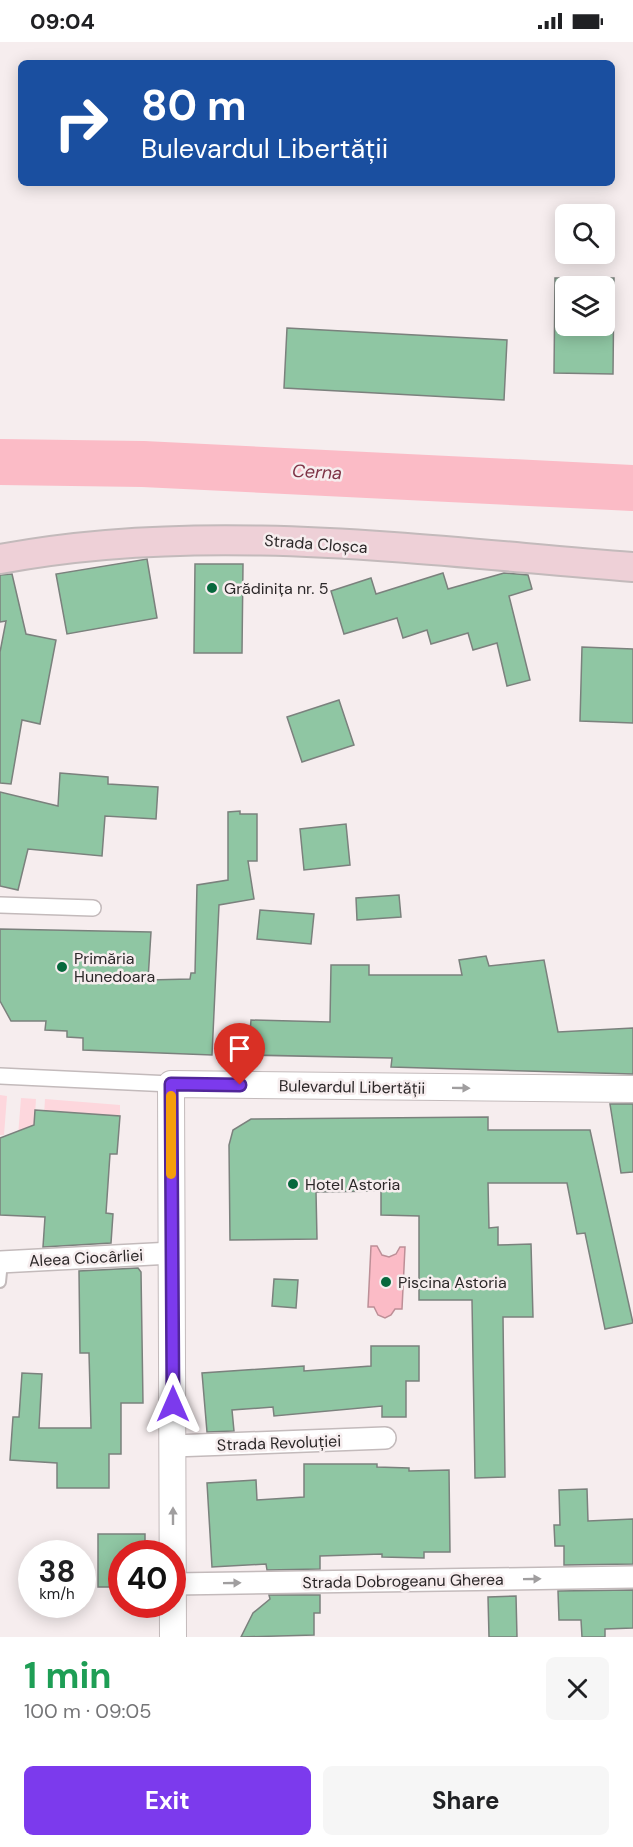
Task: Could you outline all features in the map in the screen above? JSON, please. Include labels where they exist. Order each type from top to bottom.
[{"type":"main road","name":"Strada Cloșca","points":[[0,559],[111,544],[193,539],[278,540],[633,567]]},
{"type":"street","points":[[0,905],[93,908]]},
{"type":"street","name":"Bulevardul Libertății","points":[[0,1076],[171,1084],[633,1089]]},
{"type":"street","points":[[171,1084],[174,1540]]},
{"type":"street","name":"Aleea Ciocârliei","points":[[0,1269],[172,1253]]},
{"type":"street","name":"Strada Revoluției","points":[[173,1446],[385,1438]]},
{"type":"street","name":"Strada Dobrogeanu Gherea","points":[[186,1584],[633,1577]]},
{"type":"street","points":[[173,1618],[173,1637]]},
{"type":"shaded area","points":[[0,1095],[7,1096],[4,1135],[0,1135]]},
{"type":"shaded area","points":[[21,1098],[36,1099],[35,1115],[44,1115],[45,1099],[120,1105],[120,1116],[66,1112],[18,1136]]},
{"type":"shaded area","name":"Piscina Astoria","points":[[371,1246],[377,1246],[382,1255],[389,1257],[396,1254],[400,1247],[405,1247],[402,1309],[395,1309],[385,1318],[378,1315],[374,1307],[368,1307]]},
{"type":"building","points":[[555,278],[555,336],[613,336],[613,374],[554,373]]},
{"type":"building","points":[[287,328],[507,340],[504,400],[284,388]]},
{"type":"building","points":[[147,559],[157,618],[67,634],[56,574]]},
{"type":"building","points":[[195,564],[243,564],[242,653],[194,653]]},
{"type":"building","points":[[443,573],[448,589],[504,573],[528,575],[532,589],[509,596],[530,680],[507,686],[497,643],[473,650],[468,633],[431,644],[427,630],[403,638],[397,618],[344,634],[331,591],[371,578],[376,594]]},
{"type":"building","points":[[12,574],[26,634],[56,640],[40,724],[22,720],[11,784],[0,783],[0,652],[6,621],[0,622],[0,575]]},
{"type":"building","points":[[582,647],[633,649],[633,723],[580,721]]},
{"type":"building","points":[[339,700],[354,745],[302,762],[287,717]]},
{"type":"building","points":[[60,773],[108,777],[108,784],[158,787],[156,819],[105,816],[102,856],[28,849],[18,890],[0,886],[0,792],[58,806]]},
{"type":"building","points":[[240,811],[240,814],[257,814],[257,861],[248,861],[254,899],[219,905],[212,1055],[83,1050],[83,1038],[67,1037],[67,1031],[45,1030],[46,1021],[11,1021],[0,1001],[0,929],[151,932],[148,980],[190,979],[191,973],[195,973],[197,885],[228,880],[228,812]]},
{"type":"building","points":[[346,824],[350,865],[304,870],[300,829]]},
{"type":"building","points":[[399,895],[401,917],[357,920],[356,898]]},
{"type":"building","points":[[260,910],[314,914],[311,944],[257,939]]},
{"type":"building","points":[[486,956],[489,966],[544,960],[558,1032],[633,1028],[633,1074],[391,1067],[392,1058],[248,1055],[251,1020],[330,1022],[331,965],[369,965],[369,975],[462,975],[459,960]]},
{"type":"building","points":[[610,1104],[633,1104],[633,1172],[621,1173]]},
{"type":"building","points":[[35,1110],[120,1116],[117,1154],[110,1154],[106,1213],[113,1214],[111,1243],[43,1247],[45,1217],[0,1215],[0,1138],[34,1125]]},
{"type":"building","points":[[488,1117],[488,1130],[590,1130],[633,1323],[605,1329],[585,1233],[577,1234],[567,1183],[488,1183],[489,1228],[498,1227],[498,1245],[531,1244],[533,1317],[503,1317],[505,1477],[475,1478],[472,1300],[419,1300],[419,1216],[381,1215],[381,1191],[316,1192],[317,1239],[230,1240],[229,1145],[233,1130],[251,1119]]},
{"type":"building","points":[[138,1268],[141,1272],[143,1403],[121,1403],[121,1454],[109,1454],[109,1488],[57,1488],[57,1463],[10,1460],[13,1417],[19,1417],[22,1373],[42,1374],[39,1428],[91,1428],[89,1353],[80,1353],[79,1271]]},
{"type":"building","points":[[274,1279],[298,1280],[296,1308],[272,1306]]},
{"type":"building","points":[[371,1346],[419,1346],[419,1381],[406,1381],[406,1417],[382,1417],[382,1406],[274,1416],[273,1407],[232,1410],[234,1431],[207,1432],[202,1373],[304,1366],[304,1371],[371,1366]]},
{"type":"building","points":[[304,1464],[377,1464],[377,1467],[409,1468],[409,1471],[449,1470],[450,1552],[424,1552],[424,1558],[382,1557],[382,1554],[320,1556],[320,1569],[267,1570],[266,1564],[212,1567],[207,1483],[256,1480],[257,1500],[304,1497]]},
{"type":"building","points":[[587,1489],[588,1521],[633,1519],[633,1564],[564,1565],[564,1546],[555,1546],[554,1525],[560,1525],[559,1490]]},
{"type":"building","points":[[98,1534],[145,1534],[145,1540],[108,1540],[108,1587],[98,1587]]},
{"type":"building","points":[[633,1590],[633,1628],[605,1629],[605,1637],[582,1637],[581,1620],[559,1620],[558,1591]]},
{"type":"building","points":[[269,1595],[320,1595],[320,1613],[314,1613],[314,1635],[241,1637],[253,1613],[270,1599]]},
{"type":"building","points":[[516,1596],[517,1637],[489,1637],[488,1597]]},
{"type":"waterway","name":"Cerna","points":[[0,462],[143,464],[633,488]]},
{"type":"slow traffic","points":[[171,1096],[171,1174]]},
{"type":"place","name":"Grădinița nr. 5","points":[[212,588]]},
{"type":"place","name":"Primăria Hunedoara","points":[[62,967]]},
{"type":"place","name":"Hotel Astoria","points":[[293,1184]]},
{"type":"place","name":"Piscina Astoria","points":[[386,1282]]},
{"type":"route","points":[[173,1404],[171,1084],[240,1085]]}]
